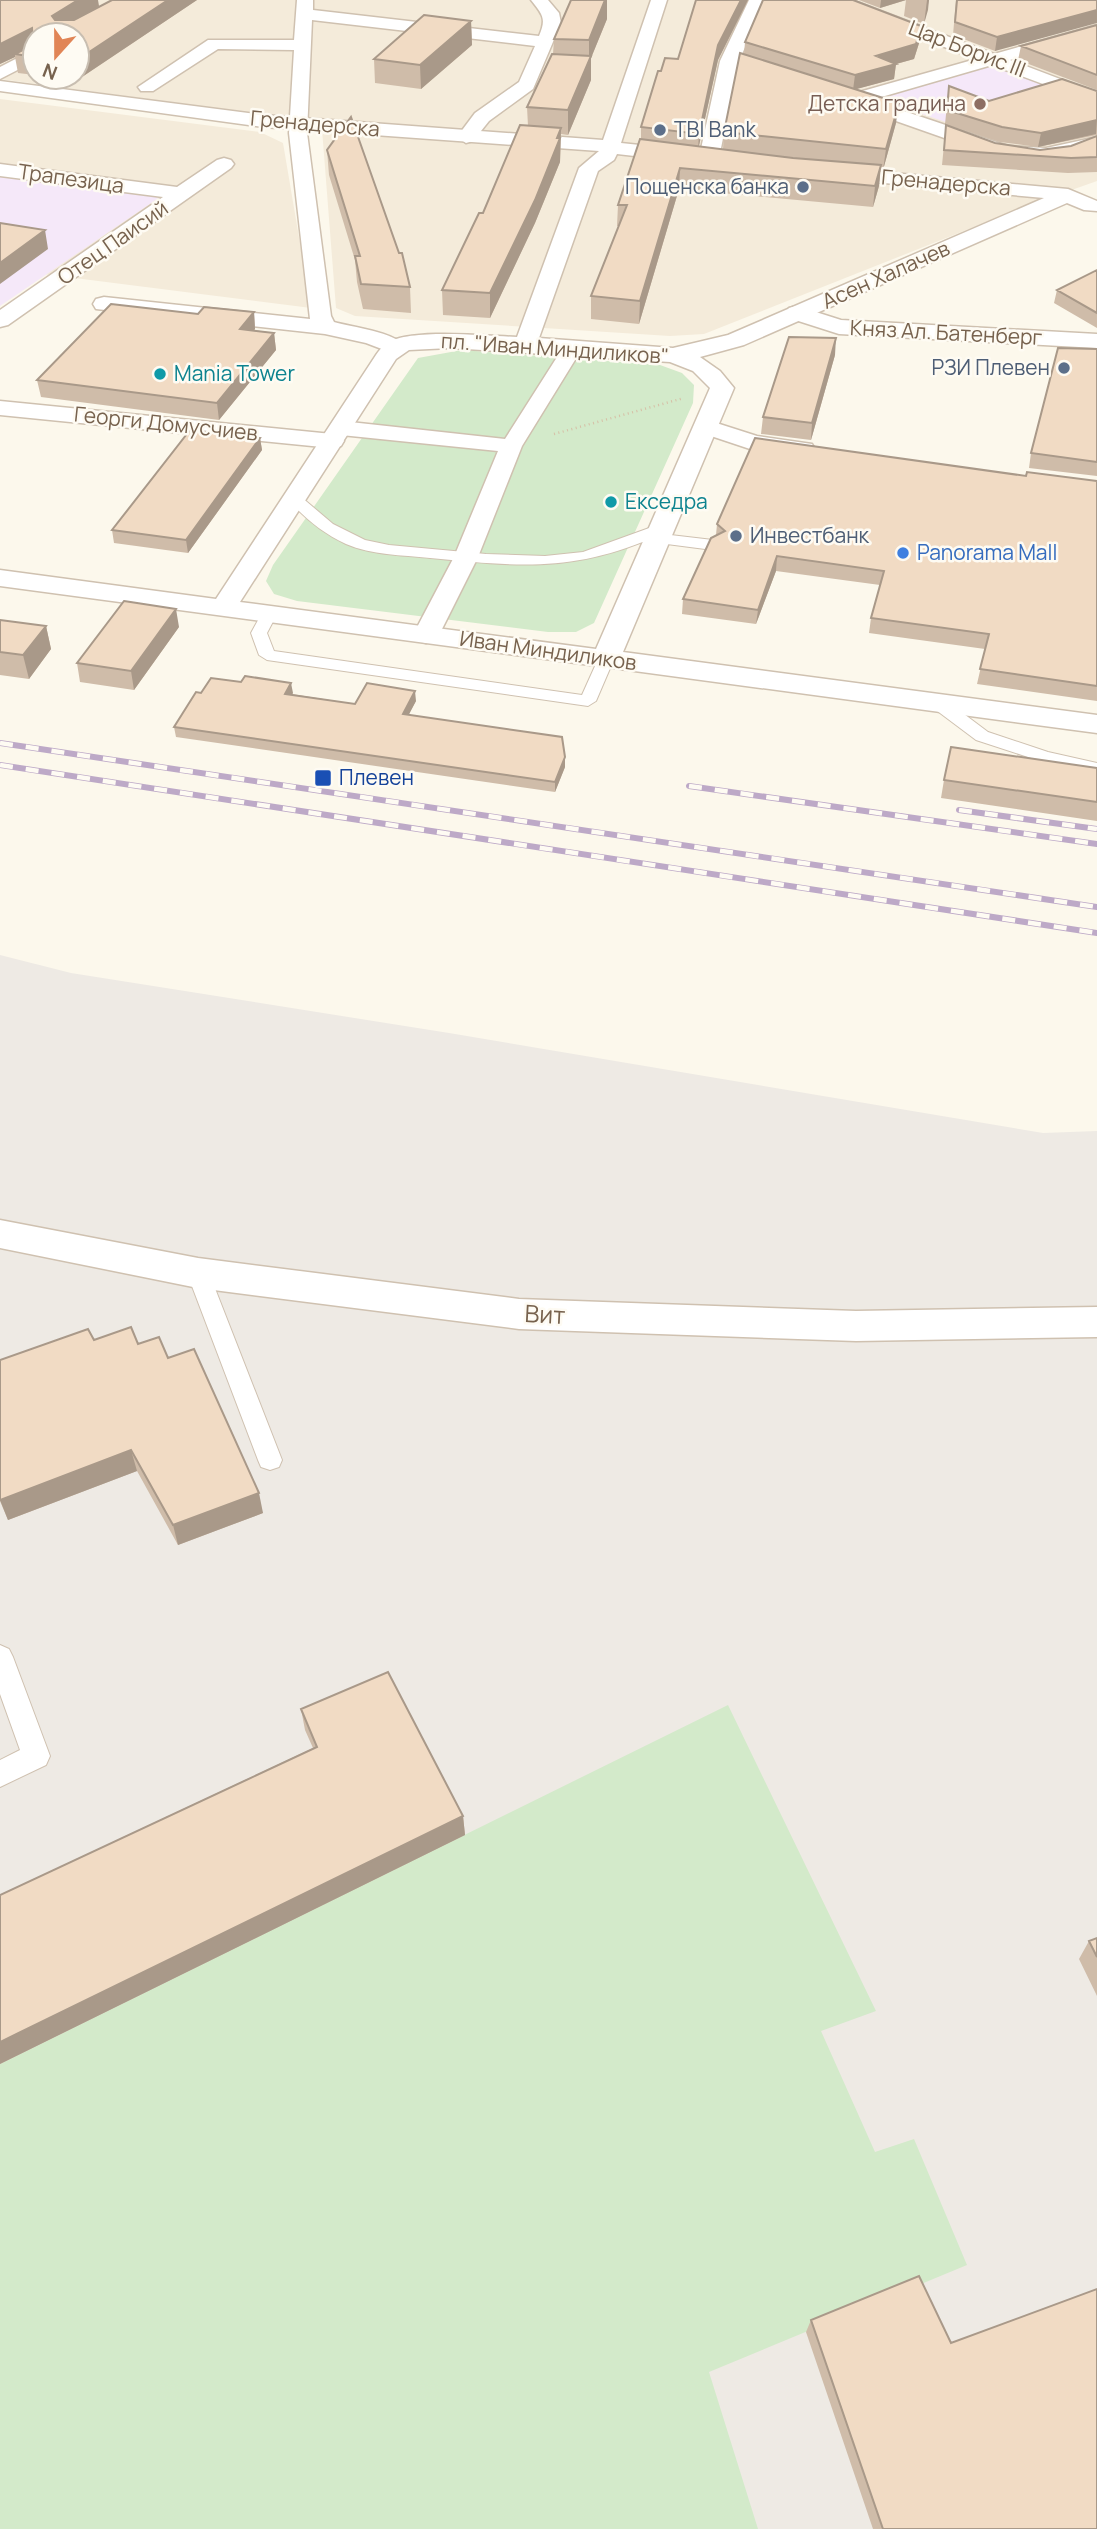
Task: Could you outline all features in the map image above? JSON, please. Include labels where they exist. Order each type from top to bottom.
[{"type":"street","points":[[466,137],[482,117],[527,85],[552,23],[551,13],[539,0]]},
{"type":"street","points":[[608,151],[659,0]]},
{"type":"street","points":[[526,344],[585,149],[718,160],[729,61],[744,23],[757,0]]},
{"type":"street","name":"Цар Борис III","points":[[837,0],[1097,99]]},
{"type":"street","points":[[325,327],[320,316],[297,128],[304,46],[304,7],[375,22],[545,42]]},
{"type":"street","points":[[375,22],[391,7]]},
{"type":"street","points":[[879,16],[902,10]]},
{"type":"street","points":[[853,99],[1097,30]]},
{"type":"street","points":[[147,88],[214,44],[304,46]]},
{"type":"street","points":[[729,61],[803,84]]},
{"type":"street","points":[[0,74],[21,62]]},
{"type":"street","name":"Гренадерска","points":[[0,86],[297,128],[466,137],[585,149]]},
{"type":"street","points":[[828,92],[1017,155],[1038,156],[1067,152],[1097,143]]},
{"type":"street","name":"Гренадерска","points":[[0,97],[297,128],[585,149]]},
{"type":"street","name":"Отец Паисий","points":[[0,320],[224,164]]},
{"type":"street","name":"Трапезица","points":[[0,170],[183,194]]},
{"type":"street","name":"Гренадерска","points":[[809,171],[1067,195],[1095,200]]},
{"type":"street","name":"Асен Халачев","points":[[673,355],[718,346],[1067,195]]},
{"type":"street","name":"Асен Халачев","points":[[727,373],[820,321],[1095,200]]},
{"type":"street","points":[[104,304],[325,327],[373,338],[395,347],[387,355],[223,608]]},
{"type":"street","name":"Княз Ал. Батенберг","points":[[797,313],[839,327],[1097,341]]},
{"type":"street","name":"пл. \"Иван Миндиликов\"","points":[[395,347],[423,341],[573,347],[673,355],[727,373]]},
{"type":"street","points":[[426,635],[466,557],[510,446],[573,347]]},
{"type":"street","points":[[606,659],[707,427],[727,373]]},
{"type":"street","name":"Георги Домусчиев","points":[[0,408],[336,435]]},
{"type":"street","points":[[707,427],[754,443],[822,451]]},
{"type":"street","points":[[336,435],[510,446]]},
{"type":"street","name":"Иван Миндиликов","points":[[0,578],[1097,724]]},
{"type":"street","name":"Вит","points":[[0,1234],[198,1273],[519,1314],[856,1326],[1097,1322]]},
{"type":"lane","points":[[295,499],[319,522],[350,541],[385,549],[539,561],[583,556],[661,533],[713,545]]},
{"type":"lane","points":[[269,614],[259,633],[267,655],[588,701],[606,659]]},
{"type":"lane","points":[[938,703],[982,736],[1043,756],[1097,768]]},
{"type":"lane","points":[[198,1273],[270,1460]]},
{"type":"lane","points":[[0,1657],[36,1756],[0,1773]]},
{"type":"path","points":[[510,446],[727,373]]},
{"type":"shaded area","points":[[0,0],[1097,0],[1097,181],[1032,204],[704,334],[670,336],[355,316],[336,308],[322,129],[302,120],[88,91],[91,91],[91,21],[21,21],[21,82],[0,79]]},
{"type":"shaded area","name":"Детска градина","points":[[993,63],[1082,100],[993,138],[872,97]]},
{"type":"shaded area","points":[[0,99],[260,132],[283,143],[311,308],[35,273],[0,298]]},
{"type":"shaded area","points":[[0,175],[160,197],[0,306]]},
{"type":"shaded area","points":[[0,955],[71,973],[449,1033],[1043,1133],[1097,1131],[1097,2529],[0,2529]]},
{"type":"green space","points":[[462,350],[660,365],[682,373],[694,385],[693,403],[594,623],[576,632],[548,632],[297,601],[274,594],[266,581],[273,565],[418,358]]},
{"type":"green space","points":[[728,1705],[876,2011],[821,2031],[875,2152],[914,2139],[967,2265],[709,2372],[758,2529],[0,2529],[0,2064]]},
{"type":"building","points":[[0,0],[78,0],[52,16],[55,20],[74,20],[112,0],[168,0],[91,51],[91,21],[21,21],[21,34],[0,44]]},
{"type":"building","points":[[571,0],[605,0],[589,40],[554,39]]},
{"type":"building","points":[[696,0],[741,0],[718,45],[699,134],[641,127],[658,71],[661,71],[665,58],[678,59]]},
{"type":"building","points":[[763,0],[853,0],[921,26],[916,44],[876,56],[896,64],[855,75],[745,42]]},
{"type":"building","points":[[957,0],[1097,0],[1097,10],[997,37],[955,22]]},
{"type":"building","points":[[424,15],[471,21],[420,65],[374,59]]},
{"type":"building","points":[[1097,25],[1097,75],[1021,46]]},
{"type":"building","points":[[740,53],[899,103],[886,149],[724,132]]},
{"type":"building","points":[[552,54],[591,56],[568,110],[527,107]]},
{"type":"building","points":[[1062,79],[1097,91],[1097,120],[1041,133],[1002,127],[947,110],[949,86],[989,101]]},
{"type":"building","points":[[351,117],[399,253],[402,253],[410,287],[361,284],[355,256],[360,256],[327,150]]},
{"type":"building","points":[[520,125],[561,128],[557,138],[560,138],[535,200],[490,293],[442,290],[479,213],[483,213]]},
{"type":"building","points":[[946,125],[995,143],[1040,150],[1071,146],[1097,136],[1097,157],[1071,158],[944,150]]},
{"type":"building","points":[[640,139],[793,158],[881,165],[875,186],[680,168],[640,301],[591,296],[627,205],[618,205]]},
{"type":"building","points":[[0,223],[45,230],[0,263]]},
{"type":"building","points":[[1097,270],[1097,313],[1057,290]]},
{"type":"building","name":"Mania Tower","points":[[111,304],[198,314],[204,307],[254,312],[240,329],[274,333],[217,403],[37,380]]},
{"type":"building","points":[[789,337],[836,338],[812,423],[763,417]]},
{"type":"building","points":[[1058,348],[1097,349],[1097,462],[1031,453]]},
{"type":"building","points":[[190,430],[260,438],[186,540],[112,530]]},
{"type":"building","name":"Panorama Mall","points":[[755,438],[1026,476],[1027,472],[1097,481],[1097,686],[980,669],[989,634],[871,618],[884,571],[777,556],[758,610],[683,599],[711,538],[725,531],[717,524]]},
{"type":"building","points":[[124,601],[176,609],[131,671],[77,663]]},
{"type":"building","points":[[0,620],[46,626],[23,655],[0,652]]},
{"type":"building","points":[[245,676],[291,683],[285,694],[355,704],[367,683],[415,691],[403,714],[562,737],[565,757],[555,782],[174,727],[196,692],[201,693],[211,678],[241,682]]},
{"type":"building","points":[[951,747],[1097,768],[1097,802],[944,780]]},
{"type":"building","points":[[131,1327],[138,1344],[159,1337],[168,1358],[194,1349],[259,1493],[173,1525],[131,1450],[0,1500],[0,1360],[88,1329],[94,1340]]},
{"type":"building","points":[[388,1672],[463,1816],[0,2042],[0,1895],[317,1747],[301,1709]]},
{"type":"building","points":[[1097,1938],[1097,1957],[1089,1941]]},
{"type":"building","points":[[919,2276],[951,2343],[1097,2289],[1097,2529],[883,2529],[811,2320]]},
{"type":"railway","points":[[0,743],[1097,907]]},
{"type":"railway","points":[[0,765],[1097,933]]},
{"type":"railway","points":[[689,786],[1097,844]]},
{"type":"railway","points":[[959,810],[1097,829]]},
{"type":"place","name":"Детска градина","points":[[980,104]]},
{"type":"place","name":"TBI Bank","points":[[660,130]]},
{"type":"place","name":"Пощенска банка","points":[[803,187]]},
{"type":"place","name":"РЗИ Плевен","points":[[1064,368]]},
{"type":"place","name":"Mania Tower","points":[[160,374]]},
{"type":"place","name":"Екседра","points":[[611,502]]},
{"type":"place","name":"Инвестбанк","points":[[736,536]]},
{"type":"place","name":"Panorama Mall","points":[[903,553]]},
{"type":"place","name":"Плевен","points":[[323,778]]}]
